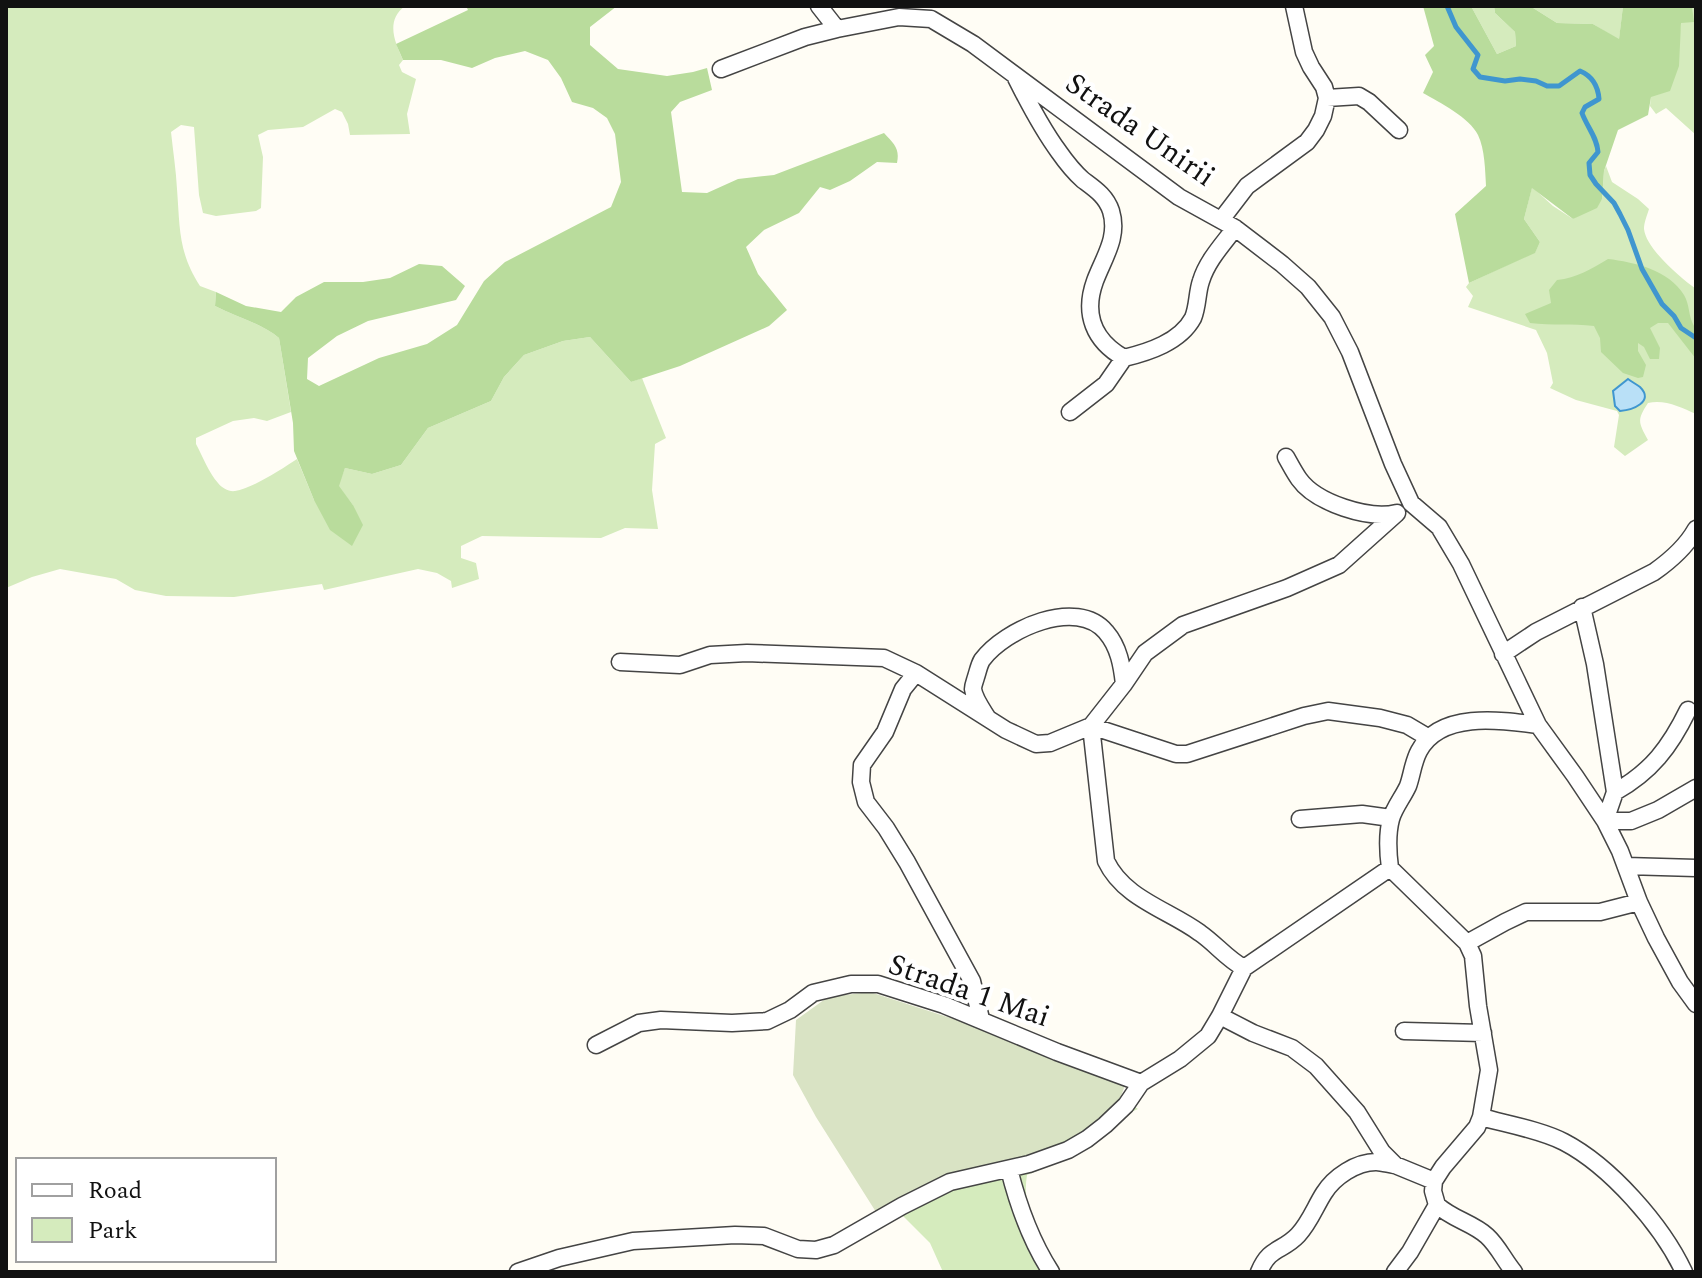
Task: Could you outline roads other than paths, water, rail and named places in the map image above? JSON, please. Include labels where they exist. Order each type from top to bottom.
[{"type":"street","points":[[819,6],[837,29]]},
{"type":"street","points":[[1070,412],[1106,384],[1124,358],[1146,353],[1167,343],[1188,325],[1194,316],[1201,279],[1247,186],[1307,142],[1323,116],[1327,98],[1304,52],[1294,6]]},
{"type":"street","name":"Strada Unirii","points":[[721,69],[805,37],[837,29],[899,17],[931,19],[973,44],[1179,197],[1228,224],[1308,287],[1332,317],[1350,352],[1411,503],[1439,527],[1461,564],[1538,725],[1605,821],[1639,902],[1680,982],[1696,1004]]},
{"type":"street","name":"Strada Unirii","points":[[1014,75],[1060,155],[1107,201],[1113,234],[1094,283],[1090,312],[1099,338],[1110,350],[1124,358]]},
{"type":"street","points":[[1327,98],[1359,96],[1399,130]]},
{"type":"street","points":[[1286,457],[1299,481],[1339,507],[1382,516],[1396,514]]},
{"type":"street","points":[[620,662],[680,665],[710,655],[747,653],[884,658],[916,673],[1014,734],[1036,744],[1050,743],[1091,726],[1145,653],[1183,625],[1287,588],[1339,565],[1411,503]]},
{"type":"street","points":[[1503,654],[1582,607],[1654,572],[1672,559],[1696,529]]},
{"type":"street","points":[[1582,607],[1595,664],[1615,792],[1605,821],[1631,821],[1658,810],[1696,788]]},
{"type":"street","points":[[988,719],[973,689],[980,662],[1019,631],[1040,621],[1062,617],[1086,619],[1105,630],[1122,665],[1124,684]]},
{"type":"street","points":[[916,673],[903,689],[885,732],[862,765],[861,782],[866,802],[907,862],[972,981],[981,1019]]},
{"type":"street","points":[[1615,792],[1634,781],[1662,754],[1688,710]]},
{"type":"street","points":[[1091,726],[1176,754],[1187,754],[1328,711],[1407,725],[1429,738]]},
{"type":"street","points":[[1514,1272],[1485,1233],[1449,1216],[1437,1205],[1434,1181],[1477,1127],[1489,1070],[1473,956],[1467,943],[1390,868],[1388,857],[1391,818],[1407,787],[1419,751],[1429,738],[1450,725],[1468,721],[1538,725]]},
{"type":"street","points":[[1091,726],[1106,861],[1110,870],[1133,893],[1202,934],[1232,962],[1244,968]]},
{"type":"street","points":[[1300,819],[1362,814],[1391,818]]},
{"type":"street","points":[[1626,866],[1696,868]]},
{"type":"street","points":[[518,1272],[559,1258],[643,1240],[764,1236],[798,1249],[816,1250],[834,1245],[950,1182],[1029,1164],[1068,1150],[1087,1139],[1126,1105],[1141,1083],[1180,1059],[1208,1036],[1244,968],[1390,868]]},
{"type":"street","points":[[1467,943],[1526,912],[1600,912],[1639,902]]},
{"type":"street","name":"Strada 1 Mai","points":[[596,1045],[639,1023],[661,1020],[720,1023],[767,1021],[790,1010],[813,993],[851,984],[878,984],[981,1019],[1057,1052],[1141,1083]]},
{"type":"street","points":[[1220,1016],[1292,1048],[1316,1066],[1357,1112],[1382,1152],[1395,1165]]},
{"type":"street","points":[[1404,1031],[1483,1033]]},
{"type":"street","points":[[1481,1117],[1562,1140],[1593,1159],[1651,1221],[1669,1244],[1684,1272]]},
{"type":"street","points":[[1259,1272],[1265,1257],[1297,1237],[1326,1189],[1343,1173],[1374,1162],[1395,1165],[1434,1181]]},
{"type":"street","points":[[1009,1169],[1017,1200],[1051,1272]]},
{"type":"street","points":[[1395,1272],[1437,1205]]},
{"type":"water","points":[[1628,379],[1640,387],[1645,397],[1636,407],[1620,411],[1615,406],[1613,391]]},
{"type":"waterway","points":[[1447,6],[1456,27],[1478,55],[1473,69],[1480,77],[1505,81],[1520,79],[1559,86],[1580,71],[1594,82],[1599,99],[1585,107],[1582,113],[1598,152],[1589,163],[1590,175],[1614,203],[1642,269],[1662,304],[1681,328],[1696,338]]}]
